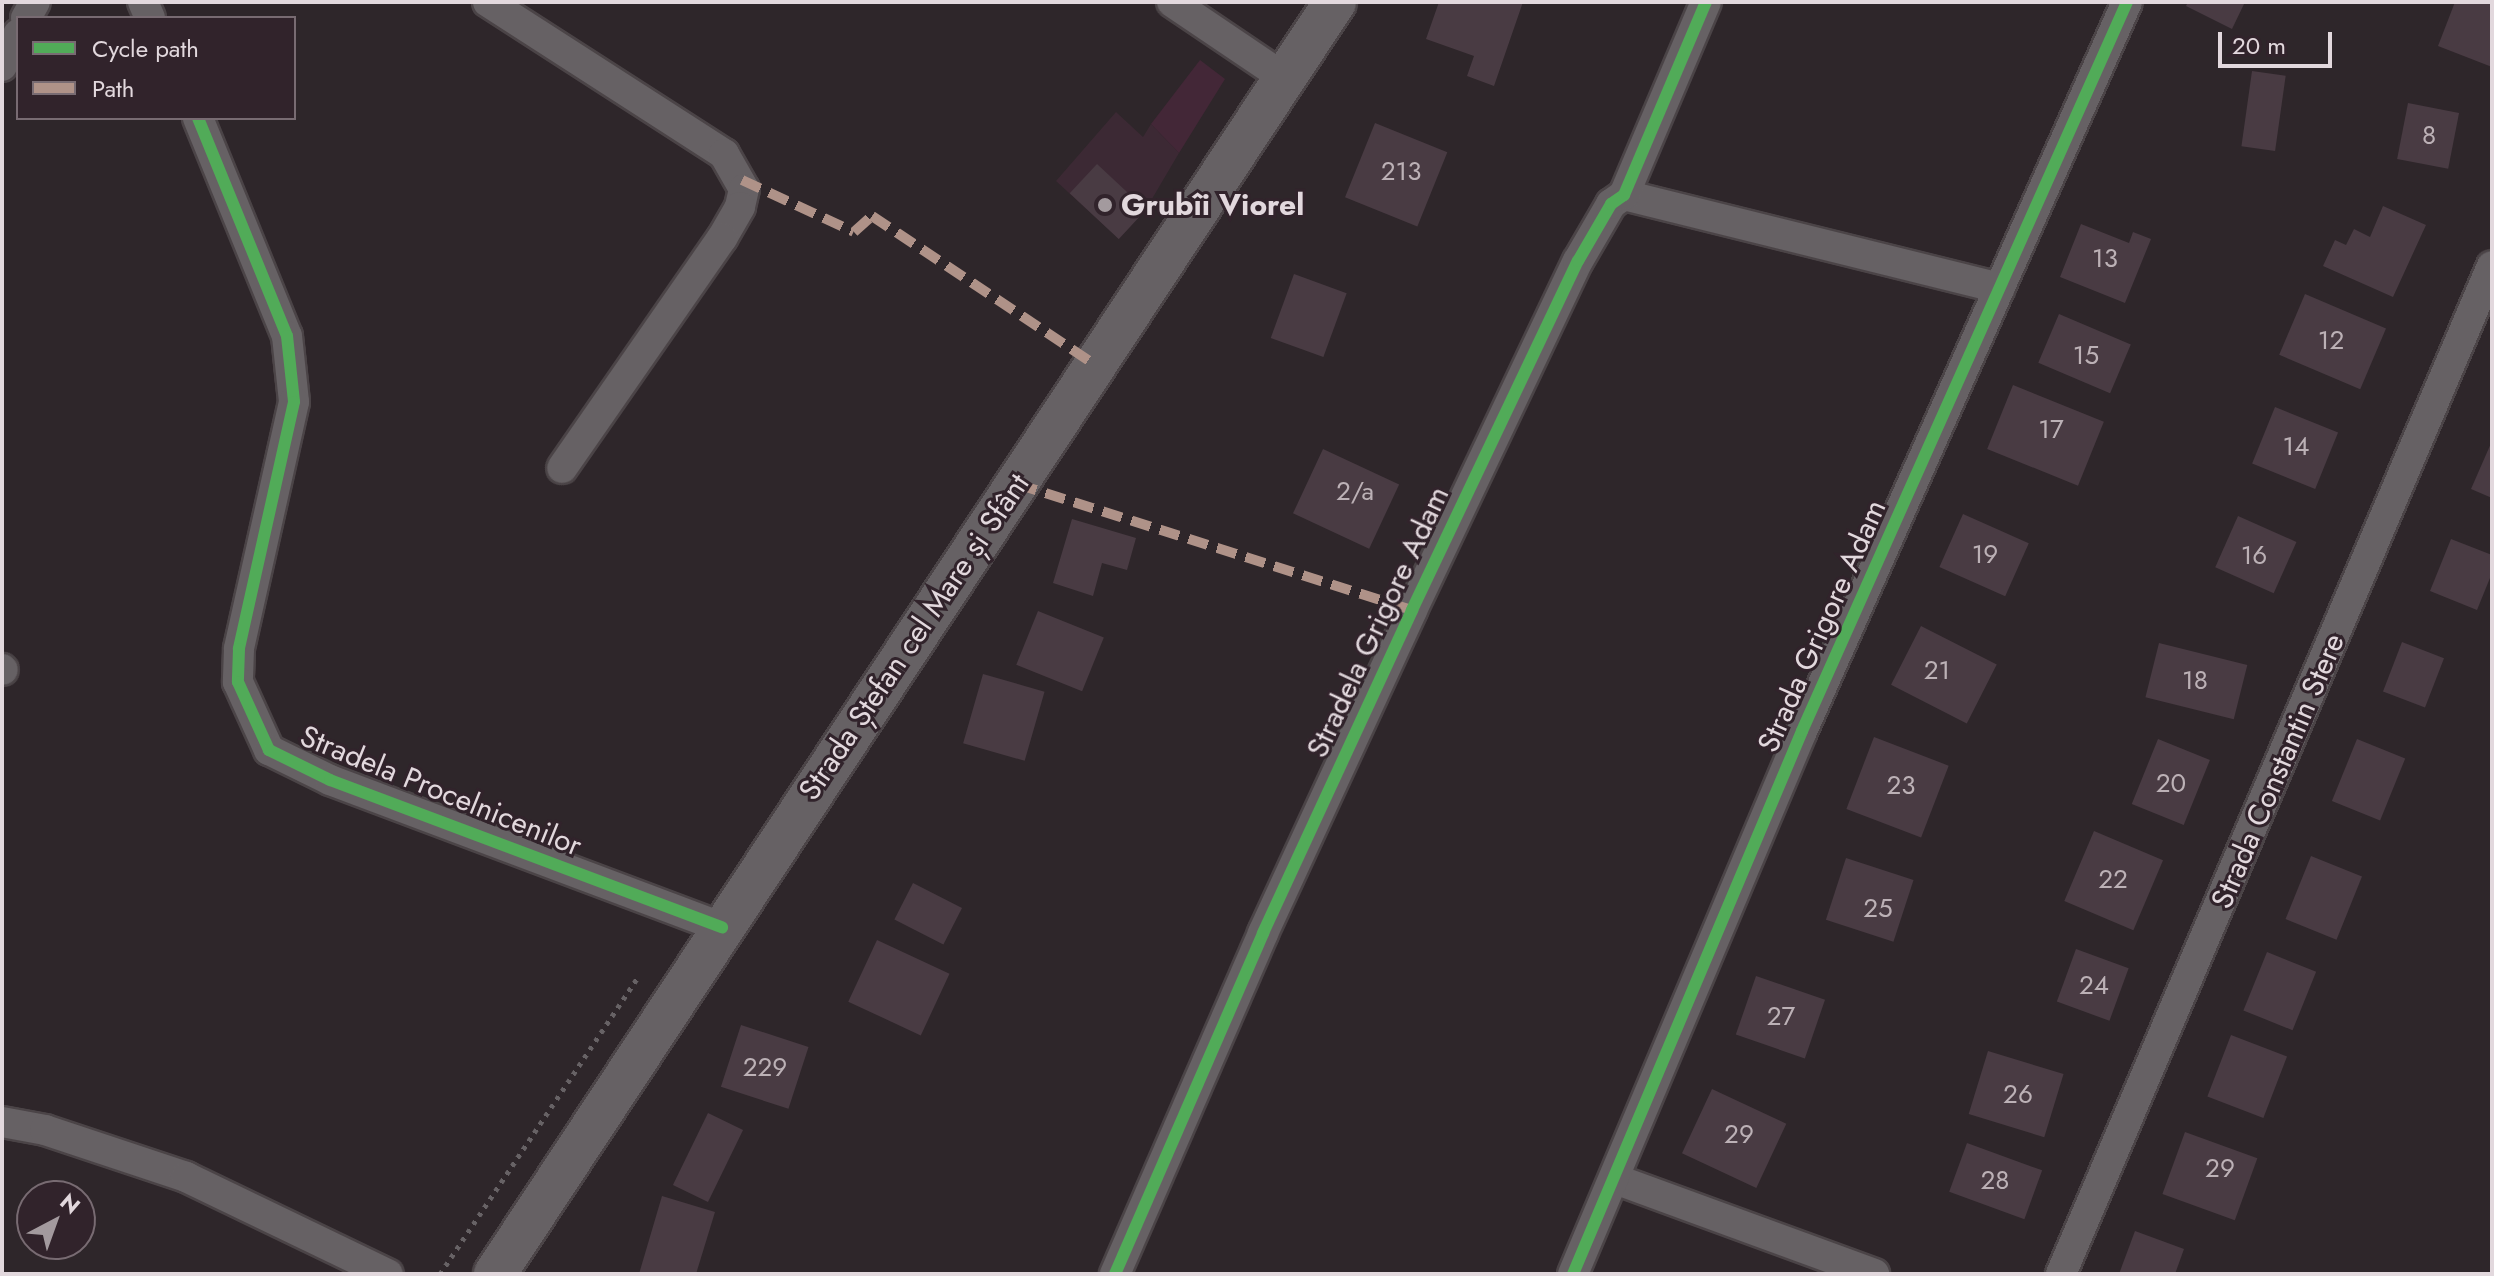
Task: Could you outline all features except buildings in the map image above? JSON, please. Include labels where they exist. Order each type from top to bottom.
[{"type":"main road","name":"Strada Ștefan cel Mare și Sfânt","points":[[495,1274],[1335,2]]},
{"type":"street","points":[[488,2],[724,154],[744,189],[740,207],[722,238],[562,468]]},
{"type":"street","points":[[1172,2],[1283,77]]},
{"type":"street","name":"Stradela Grigore Adam","points":[[1115,1274],[1263,933],[1418,596],[1578,261],[1611,204],[1624,195],[1706,2]]},
{"type":"street","name":"Strada Grigore Adam","points":[[1573,1274],[1802,731],[2127,2]]},
{"type":"street","points":[[2,66],[16,38]]},
{"type":"street","name":"Stradela Procelnicenilor","points":[[199,120],[287,336],[294,402],[239,649],[238,682],[269,750],[353,789],[722,927]]},
{"type":"street","points":[[1624,195],[2000,288]]},
{"type":"street","name":"Strada Constantin Stere","points":[[2061,1274],[2492,266]]},
{"type":"street","points":[[2,1122],[45,1130],[186,1177],[388,1274]]},
{"type":"street","points":[[1615,1179],[1874,1274]]},
{"type":"shaded area","points":[[1200,60],[1225,79],[1179,153],[1151,124]]},
{"type":"shaded area","points":[[1116,112],[1143,137],[1151,124],[1179,153],[1146,209],[1119,239],[1056,181]]},
{"type":"marked path","points":[[742,180],[854,232],[872,216],[1094,364]]},
{"type":"marked path","points":[[1017,484],[1412,610]]},
{"type":"cycle path","points":[[1115,1274],[1263,933],[1412,610],[1578,261],[1611,204],[1624,195],[1706,2]]},
{"type":"cycle path","points":[[1573,1274],[1802,731],[2127,2]]},
{"type":"cycle path","points":[[199,120],[287,336],[294,402],[239,649],[238,682],[269,750],[330,780],[722,927]]},
{"type":"place","name":"Grubîi Viorel","points":[[1105,205]]}]
